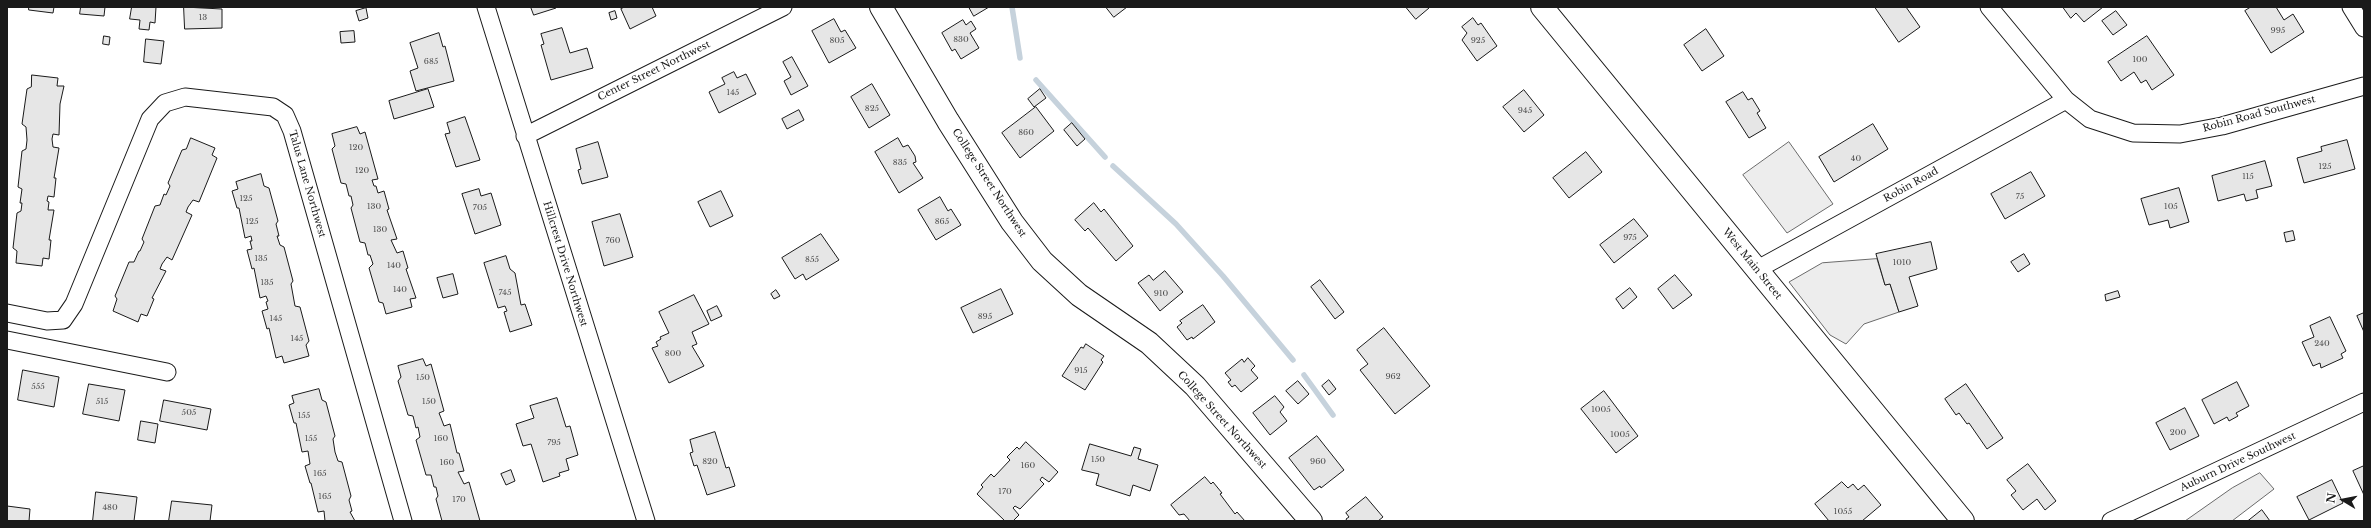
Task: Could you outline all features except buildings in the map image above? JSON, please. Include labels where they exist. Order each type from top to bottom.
[{"type":"street","name":"Hillcrest Drive Northwest","points":[[486,7],[646,521]]},
{"type":"street","name":"Center Street Northwest","points":[[525,136],[783,7]]},
{"type":"street","name":"College Street Northwest","points":[[881,7],[1012,222],[1042,261],[1079,295],[1149,343],[1194,386],[1311,521]]},
{"type":"street","name":"West Main Street","points":[[1542,7],[1963,521]]},
{"type":"street","name":"Robin Road Southwest","points":[[1989,7],[2066,100],[2090,119],[2133,133],[2180,134],[2222,126],[2364,86]]},
{"type":"street","points":[[2351,7],[2364,28]]},
{"type":"street","name":"Talus Lane Northwest","points":[[7,313],[47,321],[63,320],[74,304],[150,119],[165,103],[185,97],[273,107],[285,115],[292,131],[403,521]]},
{"type":"street","name":"Robin Road","points":[[1756,270],[2066,100]]},
{"type":"street","points":[[7,340],[167,372]]},
{"type":"street","name":"Auburn Drive Southwest","points":[[2111,521],[2364,402]]},
{"type":"shaded area","points":[[1789,142],[1833,204],[1787,233],[1743,175]]},
{"type":"shaded area","points":[[1877,259],[1885,285],[1890,284],[1899,312],[1864,324],[1846,344],[1830,335],[1789,282],[1822,263]]},
{"type":"shaded area","points":[[2260,473],[2274,489],[2232,521],[2185,521],[2232,488]]},
{"type":"waterway","points":[[1012,7],[1020,58]]},
{"type":"waterway","points":[[1036,80],[1105,157]]},
{"type":"waterway","points":[[1113,166],[1176,224],[1223,276],[1293,360]]},
{"type":"waterway","points":[[1304,375],[1333,415]]}]
